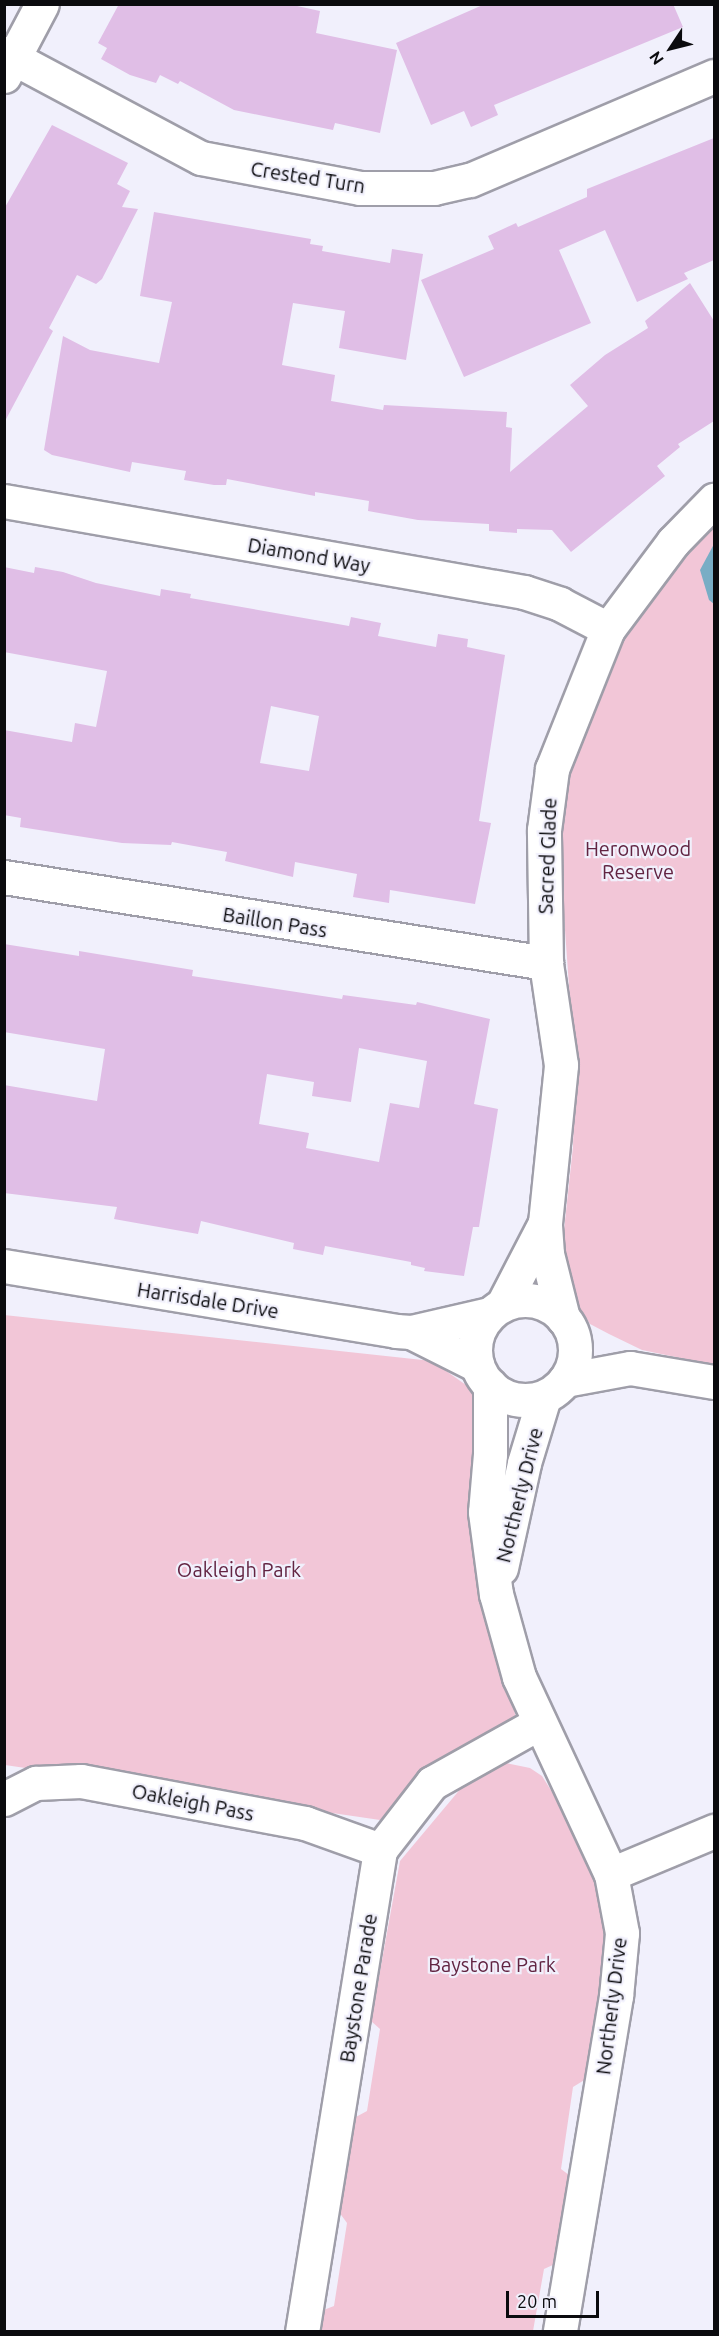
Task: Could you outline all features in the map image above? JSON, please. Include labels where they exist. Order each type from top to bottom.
[{"type":"street","points":[[8,62],[42,4]]},
{"type":"street","name":"Crested Turn","points":[[8,62],[201,158],[360,188],[434,188],[470,180],[714,76]]},
{"type":"street","name":"Sacred Glade","points":[[568,1325],[547,1254],[545,1223],[561,1065],[546,963],[544,830],[552,769],[608,629],[673,542],[714,500]]},
{"type":"street","name":"Diamond Way","points":[[4,501],[524,592],[560,604],[608,629]]},
{"type":"street","name":"Baillon Pass","points":[[4,878],[546,963]]},
{"type":"street","name":"Sacred Glade","points":[[496,1309],[545,1223]]},
{"type":"street","name":"Harrisdale Drive","points":[[4,1266],[411,1332],[483,1375]]},
{"type":"street","points":[[630,1368],[568,1325],[547,1305],[533,1300],[496,1309],[476,1338],[483,1375],[511,1398],[527,1401],[555,1389],[630,1368],[714,1382]]},
{"type":"street","name":"Harrisdale Drive","points":[[411,1332],[496,1309]]},
{"type":"street","points":[[555,1389],[576,1349],[568,1325]]},
{"type":"street","name":"Northerly Drive","points":[[483,1375],[490,1454],[485,1512],[496,1594],[519,1677],[611,1874],[622,1933],[616,1996],[560,2331]]},
{"type":"street","name":"Northerly Drive","points":[[496,1594],[524,1463],[555,1389]]},
{"type":"street","name":"Baystone Parade","points":[[302,2331],[380,1850],[432,1783],[539,1723]]},
{"type":"street","name":"Oakleigh Pass","points":[[4,1799],[36,1783],[81,1781],[305,1823],[380,1850]]},
{"type":"street","points":[[611,1874],[714,1831]]},
{"type":"green space","name":"Heronwood Reserve","points":[[714,524],[714,1365],[642,1350],[609,1334],[590,1324],[572,1296],[565,1265],[564,1230],[573,1147],[575,1070],[560,860],[569,768],[615,654],[644,608]]},
{"type":"green space","name":"Oakleigh Park","points":[[4,1315],[432,1361],[473,1390],[484,1427],[499,1647],[516,1718],[467,1750],[380,1820],[5,1765]]},
{"type":"green space","name":"Baystone Park","points":[[506,1763],[530,1768],[542,1776],[559,1803],[590,1866],[605,1926],[606,1951],[586,2079],[573,2087],[561,2169],[569,2175],[555,2264],[544,2269],[533,2331],[318,2332],[321,2311],[334,2306],[347,2223],[339,2212],[354,2118],[367,2111],[380,2029],[371,2021],[400,1861],[462,1787],[494,1765]]},
{"type":"water","points":[[714,544],[714,604],[709,600],[700,570]]},
{"type":"building","points":[[119,4],[288,4],[320,11],[316,33],[397,50],[380,133],[335,123],[333,130],[234,110],[180,81],[178,84],[160,75],[156,83],[130,75],[101,59],[107,48],[98,43]]},
{"type":"building","points":[[485,4],[673,4],[683,27],[494,105],[498,115],[471,127],[464,111],[431,125],[396,43]]},
{"type":"building","points":[[52,125],[128,163],[117,184],[130,191],[122,207],[138,209],[102,279],[96,284],[77,275],[49,328],[53,331],[4,423],[4,209]]},
{"type":"building","points":[[714,138],[714,260],[684,273],[688,279],[637,302],[605,230],[559,250],[591,323],[464,377],[421,280],[494,249],[488,236],[516,223],[518,227],[587,197],[587,189]]},
{"type":"building","points":[[154,212],[311,239],[310,244],[323,246],[322,251],[390,263],[392,249],[423,254],[406,360],[339,348],[345,311],[293,303],[282,365],[335,375],[331,401],[383,410],[384,405],[507,412],[506,427],[512,428],[510,472],[588,406],[570,385],[605,355],[648,328],[645,321],[690,283],[714,321],[714,421],[678,444],[680,447],[657,466],[665,476],[571,552],[552,530],[517,529],[517,533],[489,531],[489,524],[418,520],[368,511],[369,501],[315,492],[315,496],[227,479],[226,485],[214,485],[184,480],[186,471],[132,462],[130,472],[52,455],[44,450],[63,336],[90,350],[159,363],[172,302],[140,296]]},
{"type":"building","points":[[4,567],[34,573],[35,567],[63,572],[96,583],[160,596],[161,589],[191,594],[190,598],[349,626],[351,617],[381,623],[378,636],[436,647],[438,634],[468,639],[467,647],[505,655],[479,821],[491,823],[475,904],[390,890],[389,903],[353,897],[357,874],[295,862],[293,877],[225,861],[227,852],[172,842],[171,845],[122,843],[20,827],[21,818],[4,815],[4,730],[72,742],[75,723],[96,727],[107,671],[4,652]],"holes":[[[271,706],[319,716],[309,771],[260,763]]]},
{"type":"building","points":[[4,944],[79,956],[79,951],[193,970],[192,976],[342,999],[343,995],[416,1005],[417,1002],[490,1019],[474,1104],[498,1109],[479,1227],[473,1227],[464,1276],[424,1271],[425,1268],[411,1265],[411,1262],[325,1246],[323,1255],[293,1249],[294,1243],[201,1221],[198,1234],[114,1219],[117,1207],[4,1193],[4,1085],[97,1101],[105,1049],[4,1032]],"holes":[[[359,1048],[427,1061],[419,1108],[390,1103],[379,1162],[306,1148],[309,1133],[259,1124],[267,1074],[314,1082],[312,1096],[351,1102]]]}]
